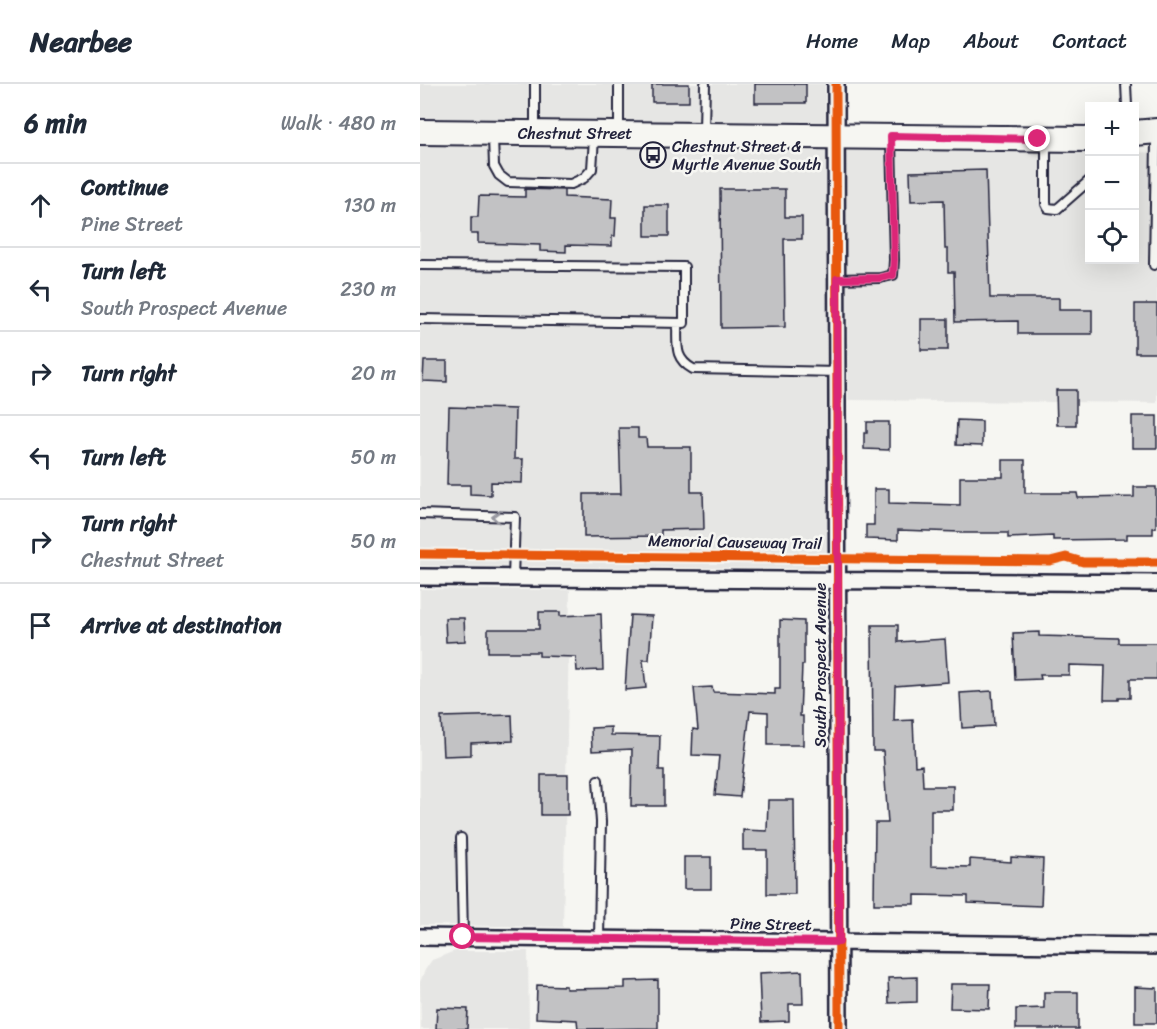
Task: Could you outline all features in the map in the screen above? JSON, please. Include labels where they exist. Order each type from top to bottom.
[{"type":"main road","points":[[1139,133],[1157,131]]},
{"type":"main road","name":"Chestnut Street","points":[[420,132],[1085,138]]},
{"type":"main road","points":[[1139,141],[1157,142]]},
{"type":"street","name":"South Prospect Avenue","points":[[836,84],[839,1029]]},
{"type":"street","points":[[420,577],[1157,583]]},
{"type":"street","name":"Pine Street","points":[[420,937],[1157,946]]},
{"type":"lane","points":[[535,84],[535,133]]},
{"type":"lane","points":[[619,84],[619,134]]},
{"type":"lane","points":[[704,135],[705,84]]},
{"type":"lane","points":[[1126,84],[1127,102]]},
{"type":"lane","points":[[493,133],[494,166],[499,175],[508,182],[571,184],[584,178],[592,169],[594,134]]},
{"type":"lane","points":[[837,279],[880,278],[893,275],[891,136]]},
{"type":"lane","points":[[1046,138],[1046,204],[1048,208],[1057,209],[1085,184]]},
{"type":"lane","points":[[1154,265],[1157,142]]},
{"type":"lane","points":[[420,265],[684,267],[684,323],[420,319]]},
{"type":"lane","points":[[677,323],[678,353],[682,363],[693,369],[838,372]]},
{"type":"lane","points":[[420,514],[515,517],[513,578]]},
{"type":"lane","points":[[598,780],[600,822],[598,939]]},
{"type":"lane","points":[[461,838],[463,937]]},
{"type":"shaded area","points":[[420,84],[825,84],[826,124],[420,120]]},
{"type":"shaded area","points":[[420,143],[826,147],[828,569],[420,566]]},
{"type":"shaded area","points":[[846,147],[1085,150],[1085,264],[1139,264],[1139,152],[1157,153],[1157,403],[848,400]]},
{"type":"shaded area","points":[[420,589],[570,590],[563,927],[420,925]]},
{"type":"shaded area","points":[[455,951],[528,951],[529,1029],[421,1029],[420,982],[425,970],[432,960]]},
{"type":"building","points":[[652,84],[689,84],[689,102],[652,102]]},
{"type":"building","points":[[755,84],[806,84],[806,103],[755,103]]},
{"type":"building","points":[[986,170],[990,298],[1059,298],[1059,310],[1092,310],[1092,334],[1018,334],[1018,321],[955,322],[954,272],[948,272],[944,200],[911,201],[910,172]]},
{"type":"building","points":[[525,189],[564,190],[564,197],[612,199],[611,218],[616,218],[612,246],[566,245],[566,252],[540,251],[540,245],[478,243],[478,234],[471,234],[471,217],[478,217],[479,196],[525,197]]},
{"type":"building","points":[[720,189],[785,189],[785,217],[802,217],[802,239],[784,239],[785,327],[721,328]]},
{"type":"building","points":[[645,205],[669,205],[669,236],[645,236]]},
{"type":"building","points":[[1135,304],[1157,304],[1157,353],[1135,353]]},
{"type":"building","points":[[921,319],[948,319],[948,350],[921,350]]},
{"type":"building","points":[[424,361],[447,361],[447,382],[423,381]]},
{"type":"building","points":[[1056,390],[1076,390],[1076,425],[1057,425]]},
{"type":"building","points":[[449,407],[515,409],[514,459],[523,459],[522,483],[491,482],[491,495],[470,494],[470,485],[447,485]]},
{"type":"building","points":[[1132,416],[1157,416],[1157,448],[1132,448]]},
{"type":"building","points":[[957,420],[982,421],[982,446],[956,445]]},
{"type":"building","points":[[867,422],[889,422],[889,450],[864,449]]},
{"type":"building","points":[[619,428],[638,428],[638,438],[646,438],[647,447],[691,447],[691,492],[703,492],[704,529],[661,530],[661,536],[584,537],[584,494],[621,494]]},
{"type":"building","points":[[1003,460],[1025,460],[1025,493],[1077,493],[1078,498],[1134,497],[1134,487],[1156,487],[1156,528],[1153,528],[1153,534],[1127,534],[1127,539],[1053,540],[1053,536],[1008,538],[1008,533],[898,530],[898,540],[866,539],[866,525],[874,525],[874,489],[889,489],[889,503],[960,505],[960,477],[1003,477]]},
{"type":"building","points":[[539,612],[560,612],[560,616],[601,614],[603,670],[577,671],[576,657],[539,656],[539,652],[488,652],[488,629],[539,629]]},
{"type":"building","points":[[630,615],[652,616],[649,660],[643,660],[646,688],[625,690]]},
{"type":"building","points":[[445,618],[464,618],[465,641],[446,642]]},
{"type":"building","points":[[780,620],[804,621],[804,665],[802,665],[800,716],[803,716],[803,745],[768,745],[768,712],[750,711],[740,797],[715,795],[719,756],[692,755],[693,729],[698,730],[694,688],[712,687],[713,692],[775,694],[775,689],[780,689]]},
{"type":"building","points":[[872,625],[898,625],[898,642],[945,639],[948,682],[895,686],[894,721],[913,720],[915,766],[922,765],[923,786],[953,786],[953,810],[931,810],[931,866],[970,867],[970,859],[1011,862],[1011,857],[1043,859],[1041,906],[968,903],[968,896],[915,895],[915,904],[874,904],[875,823],[888,823],[883,751],[873,751]]},
{"type":"building","points":[[1039,632],[1039,636],[1119,638],[1119,643],[1157,643],[1157,679],[1130,679],[1130,698],[1119,698],[1119,700],[1104,700],[1105,666],[1069,665],[1069,675],[1040,675],[1041,679],[1015,680],[1013,633]]},
{"type":"building","points":[[992,691],[994,726],[962,728],[960,693]]},
{"type":"building","points":[[512,715],[513,741],[471,743],[471,755],[443,756],[441,717]]},
{"type":"building","points":[[611,727],[611,735],[660,736],[659,770],[664,770],[664,806],[631,806],[632,749],[592,751],[591,728]]},
{"type":"building","points":[[541,775],[568,775],[568,815],[541,815]]},
{"type":"building","points":[[768,800],[794,800],[795,894],[767,894],[767,850],[743,850],[743,830],[767,831]]},
{"type":"building","points":[[684,857],[711,857],[711,889],[684,889]]},
{"type":"building","points":[[802,971],[803,1004],[789,1004],[789,1021],[761,1022],[759,973]]},
{"type":"building","points":[[917,977],[917,1002],[889,1003],[888,978]]},
{"type":"building","points":[[658,980],[658,1028],[578,1029],[577,1020],[536,1018],[537,985],[566,986],[566,989],[625,988],[625,981]]},
{"type":"building","points":[[951,984],[990,984],[989,1009],[950,1008]]},
{"type":"building","points":[[1135,987],[1157,988],[1157,1023],[1135,1023]]},
{"type":"building","points":[[1044,992],[1078,992],[1078,1029],[1016,1029],[1016,1009],[1044,1008]]},
{"type":"building","points":[[437,1008],[468,1009],[467,1029],[436,1029]]},
{"type":"cycle path","points":[[836,84],[839,1029]]},
{"type":"cycle path","name":"Memorial Causeway Trail","points":[[420,554],[1050,561],[1066,557],[1083,562],[1157,562]]},
{"type":"place","name":"Chestnut Street & Myrtle Avenue South","points":[[653,155]]},
{"type":"route","points":[[463,937],[839,942],[837,279],[880,278],[893,275],[891,136],[1038,139]]}]
